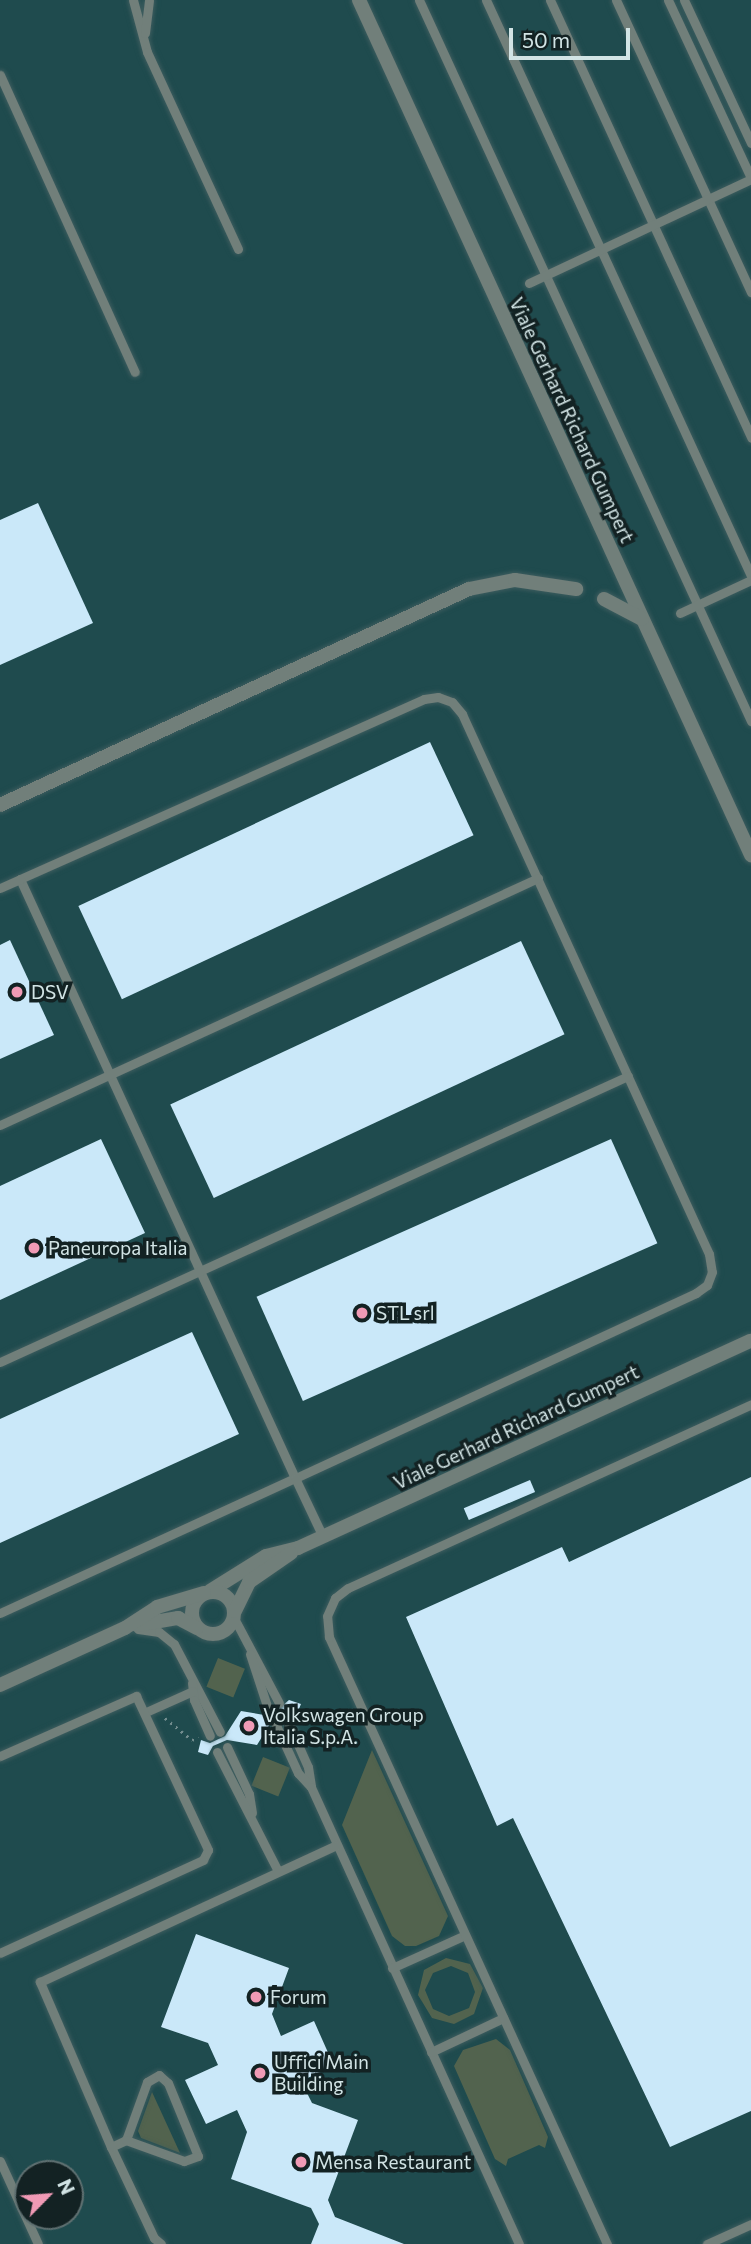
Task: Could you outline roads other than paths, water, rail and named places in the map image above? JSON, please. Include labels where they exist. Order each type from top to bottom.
[{"type":"street","name":"Viale Gerhard Richard Gumpert","points":[[359,0],[751,855]]},
{"type":"street","points":[[0,805],[469,589],[514,580],[576,589]]},
{"type":"street","points":[[604,599],[642,619]]},
{"type":"street","name":"Viale Gerhard Richard Gumpert","points":[[0,1685],[125,1628],[157,1607],[207,1592],[266,1556],[298,1548],[323,1537],[751,1341]]},
{"type":"street","name":"Viale Gerhard Richard Gumpert","points":[[235,1614],[249,1583],[298,1548]]},
{"type":"street","points":[[207,1592],[229,1598],[235,1614],[220,1633],[199,1629],[192,1610],[207,1592]]},
{"type":"street","name":"Viale Gerhard Richard Gumpert","points":[[125,1628],[178,1618],[199,1629]]},
{"type":"lane","points":[[133,0],[147,52],[238,249]]},
{"type":"lane","points":[[147,52],[144,23],[149,0]]},
{"type":"lane","points":[[419,0],[751,722]]},
{"type":"lane","points":[[486,0],[751,578],[680,613]]},
{"type":"lane","points":[[550,0],[751,438]]},
{"type":"lane","points":[[616,0],[751,292]]},
{"type":"lane","points":[[529,283],[751,178],[668,0]]},
{"type":"lane","points":[[684,0],[751,143]]},
{"type":"lane","points":[[0,75],[135,372]]},
{"type":"lane","points":[[0,888],[424,699],[438,697],[452,702],[462,713],[538,878],[709,1254],[712,1272],[707,1285],[0,1613]]},
{"type":"lane","points":[[0,1125],[538,878]]},
{"type":"lane","points":[[20,879],[202,1269],[323,1537]]},
{"type":"lane","points":[[0,1362],[628,1076]]},
{"type":"lane","points":[[607,2244],[329,1637],[326,1622],[331,1603],[348,1588],[751,1404]]},
{"type":"lane","points":[[235,1614],[268,1709]]},
{"type":"lane","points":[[125,1628],[165,1636],[220,1731]]},
{"type":"lane","points":[[250,1652],[279,1703]]},
{"type":"lane","points":[[146,1712],[192,1686]]},
{"type":"lane","points":[[192,1686],[205,1736]]},
{"type":"lane","points":[[0,1756],[130,1696],[139,1698],[207,1846],[206,1858],[0,1954]]},
{"type":"lane","points":[[287,1720],[308,1767],[311,1787],[519,2244]]},
{"type":"lane","points":[[276,1725],[298,1773],[311,1787]]},
{"type":"lane","points":[[227,1747],[278,1871]]},
{"type":"lane","points":[[217,1752],[238,1799],[252,1813]]},
{"type":"lane","points":[[160,2244],[153,2238],[111,2147],[40,1982],[337,1845]]},
{"type":"lane","points":[[392,1968],[465,1935]]},
{"type":"lane","points":[[431,2052],[503,2018]]},
{"type":"lane","points":[[111,2147],[126,2140],[184,2161],[198,2156],[167,2083],[159,2075],[147,2082],[126,2140]]},
{"type":"lane","points":[[0,2161],[38,2244]]},
{"type":"lane","points":[[707,2244],[751,2224]]},
{"type":"place","name":"DSV","points":[[17,992]]},
{"type":"place","name":"Paneuropa Italia","points":[[34,1248]]},
{"type":"place","name":"STL srl","points":[[362,1313]]},
{"type":"place","name":"Volkswagen Group Italia S.p.A.","points":[[249,1726]]},
{"type":"place","name":"Forum","points":[[256,1997]]},
{"type":"place","name":"Uffici Main Building","points":[[260,2073]]},
{"type":"place","name":"Mensa Restaurant","points":[[301,2162]]}]
